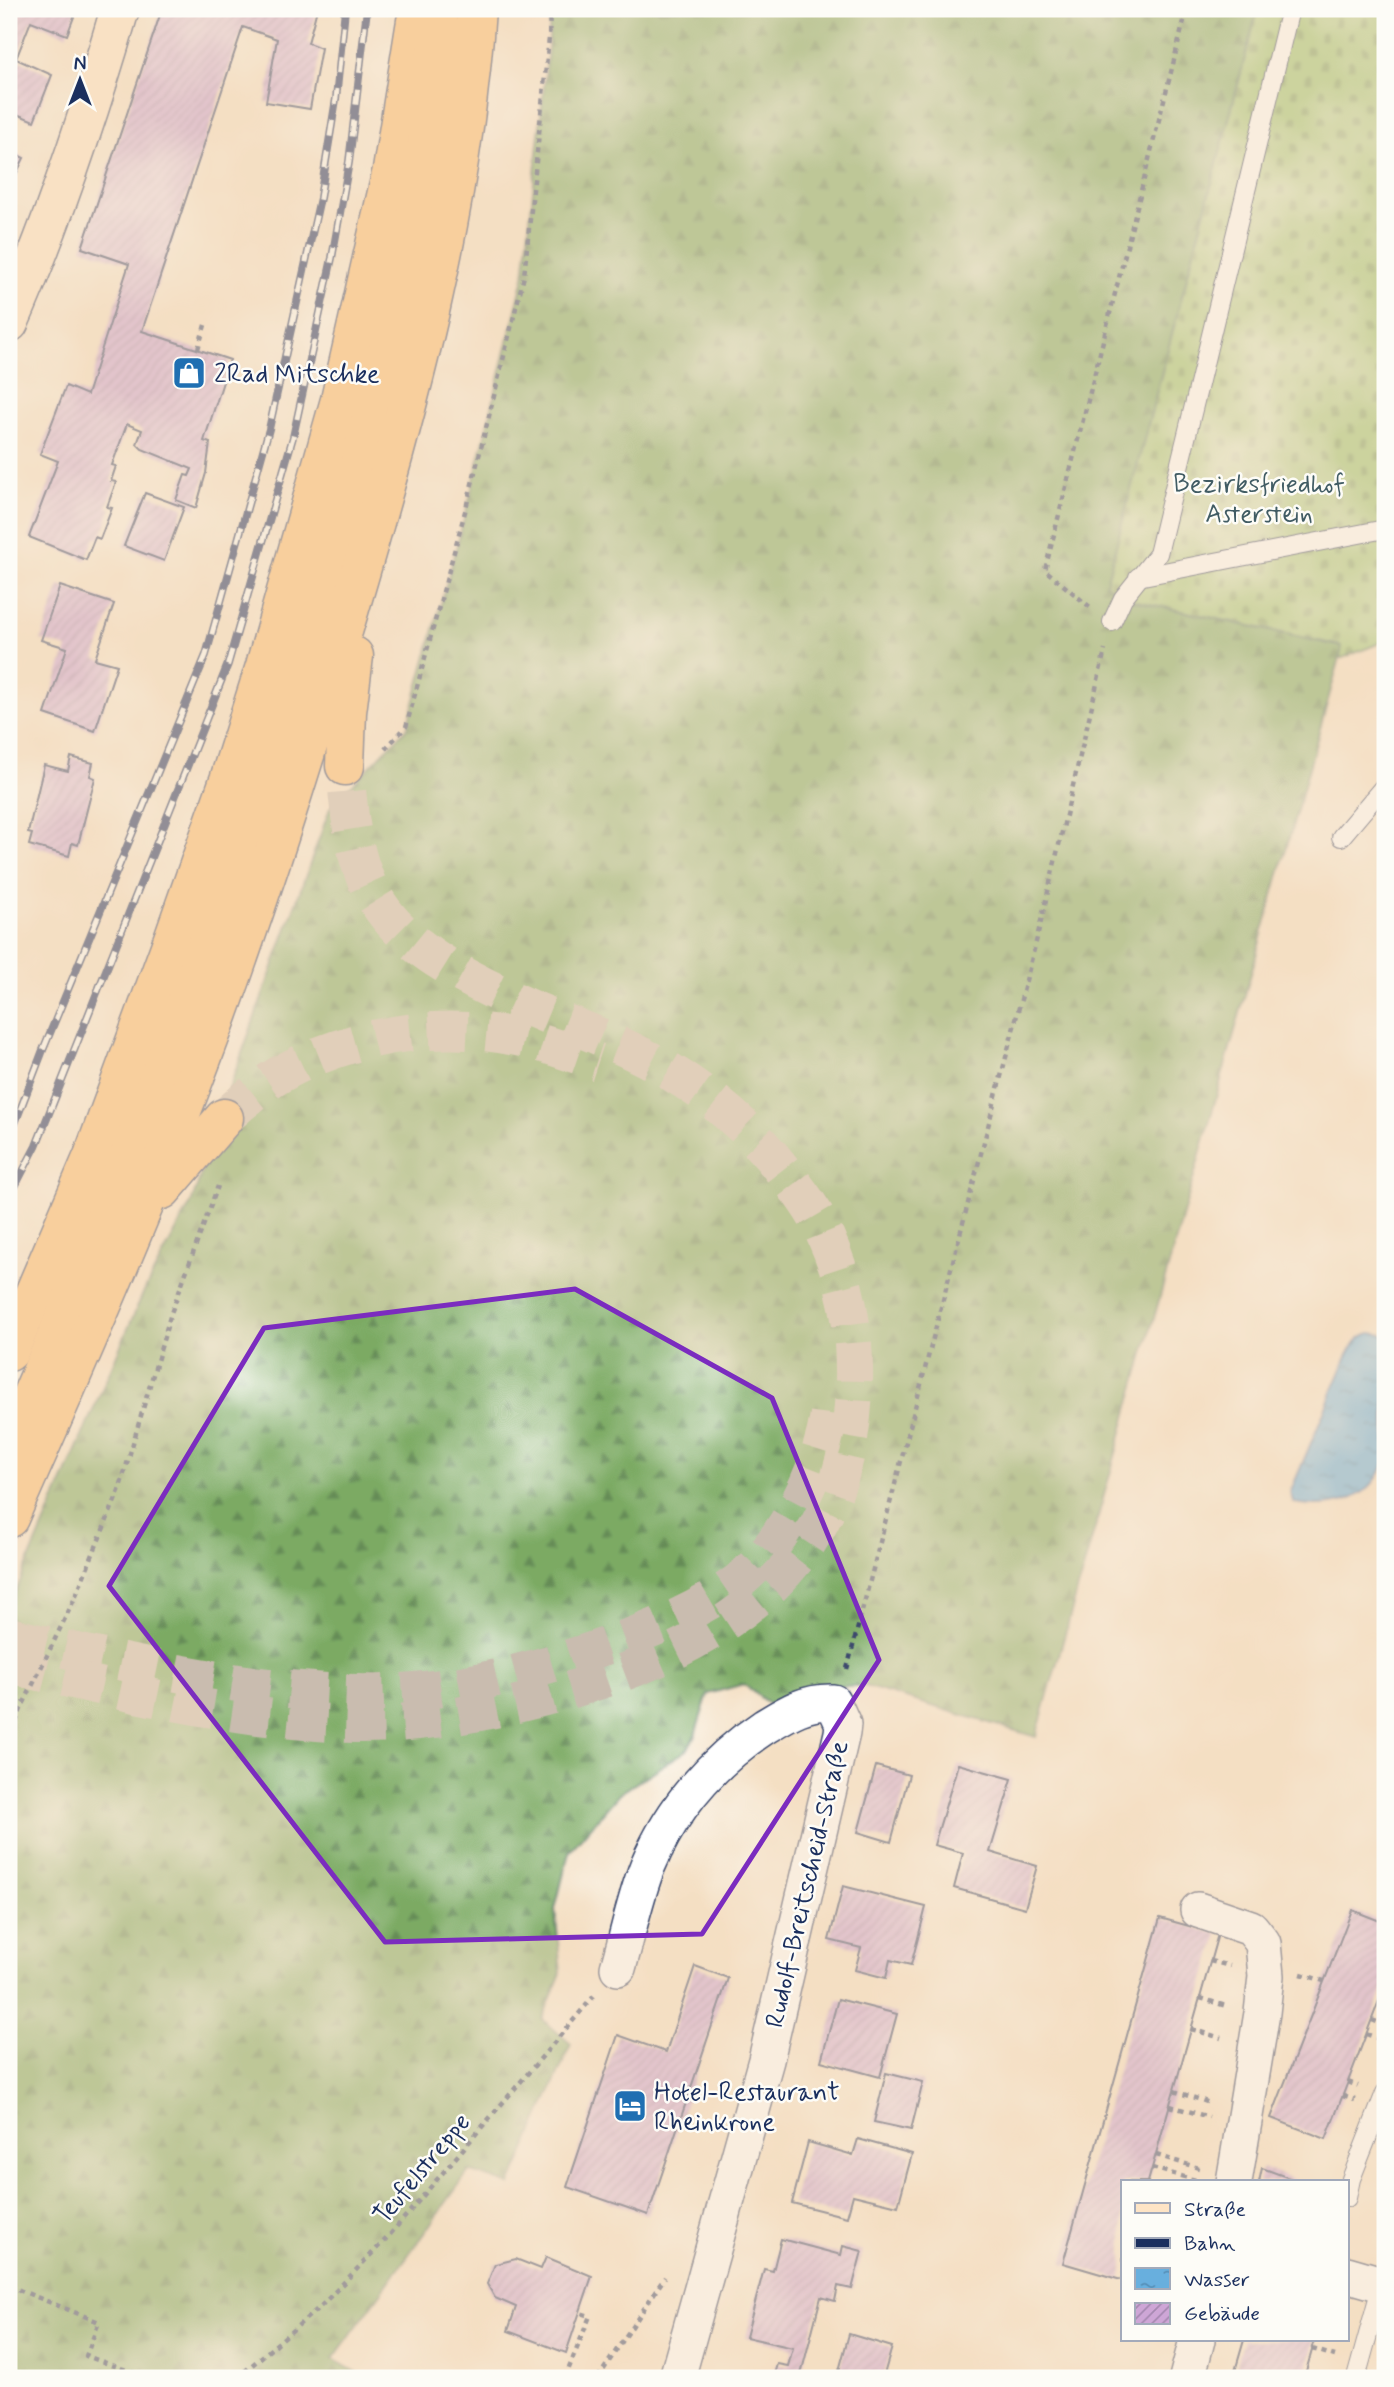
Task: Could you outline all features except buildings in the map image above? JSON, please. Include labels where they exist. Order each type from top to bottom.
[{"type":"highway","points":[[9,1352],[93,1156],[179,923],[265,666],[312,505],[361,310],[392,170],[418,9]]},
{"type":"highway","points":[[9,1446],[58,1336],[164,1068],[282,727],[327,584],[371,422],[404,281],[430,127],[438,9]]},
{"type":"highway","points":[[9,1518],[137,1222],[211,1035],[304,762],[368,545],[437,284],[460,159],[476,9]]},
{"type":"highway","points":[[361,762],[350,684],[368,545]]},
{"type":"highway","points":[[137,1222],[179,1168],[224,1118]]},
{"type":"street","points":[[9,323],[34,265],[98,83],[120,9]]},
{"type":"street","name":"Rudolf-Breitscheid-Straße","points":[[618,1968],[648,1866],[667,1825],[705,1776],[748,1738],[789,1712],[809,1704],[833,1702],[842,1724],[830,1787],[766,2060],[677,2378]]},
{"type":"street","points":[[1198,1910],[1251,1928],[1263,1943],[1266,1976],[1262,2013],[1224,2180]]},
{"type":"street","points":[[1348,2274],[1384,2285]]},
{"type":"street","points":[[1187,2378],[1196,2342]]},
{"type":"lane","points":[[1112,622],[1122,598],[1158,554],[1290,9]]},
{"type":"lane","points":[[1138,577],[1385,530]]},
{"type":"lane","points":[[1340,837],[1385,785]]},
{"type":"lane","points":[[1348,2194],[1385,2093]]},
{"type":"lane","points":[[1356,2378],[1384,2285]]},
{"type":"path","points":[[361,762],[406,727],[467,509],[524,276],[550,9]]},
{"type":"path","points":[[833,1702],[846,1673],[1037,938],[1112,622],[1076,597],[1045,570],[1187,9]]},
{"type":"path","points":[[198,349],[205,325]]},
{"type":"path","points":[[9,1741],[30,1689],[74,1600],[119,1491],[172,1313],[219,1179]]},
{"type":"path","name":"Teufelstreppe","points":[[237,2378],[322,2305],[387,2238],[618,1968]]},
{"type":"path","points":[[1372,2020],[1385,2025]]},
{"type":"path","points":[[1366,2034],[1385,2041]]},
{"type":"path","points":[[1156,2155],[1221,2180]]},
{"type":"path","points":[[1152,2168],[1218,2180]]},
{"type":"path","points":[[598,2378],[674,2264],[708,2267]]},
{"type":"path","points":[[9,2286],[99,2322],[86,2356],[149,2378]]},
{"type":"path","points":[[565,2378],[590,2316],[580,2313]]},
{"type":"highlighted area","points":[[575,1289],[772,1398],[879,1660],[702,1934],[385,1942],[109,1586],[264,1328]]},
{"type":"green space","points":[[550,9],[1258,9],[1106,584],[1123,598],[1343,647],[1036,1737],[865,1686],[811,1686],[770,1705],[744,1684],[708,1694],[695,1735],[687,1750],[619,1794],[569,1852],[555,1909],[561,1973],[542,2019],[571,2044],[510,2185],[469,2171],[333,2359],[366,2378],[9,2378],[9,1607],[144,1291],[192,1201],[229,1089],[330,808],[407,728],[467,508],[524,277]]},
{"type":"green space","name":"Bezirksfriedhof Asterstein","points":[[1258,9],[1385,9],[1385,641],[1340,659],[1342,646],[1123,598],[1106,584]]},
{"type":"water","points":[[1371,1333],[1385,1335],[1384,1464],[1369,1487],[1347,1500],[1321,1505],[1294,1503],[1290,1493],[1346,1359],[1359,1339]]},
{"type":"tunnel","points":[[9,1665],[180,1703],[311,1722],[382,1724],[490,1710],[570,1690],[627,1671],[681,1648],[729,1620],[770,1586],[805,1547],[831,1500],[848,1445],[854,1382],[853,1344],[839,1271],[812,1210],[759,1143],[732,1116],[687,1082],[629,1050],[519,1003],[464,976],[416,945],[402,932],[378,903],[362,871],[353,837],[345,766]]},
{"type":"tunnel","points":[[224,1118],[271,1080],[315,1057],[374,1039],[404,1034],[435,1031],[496,1034],[535,1041],[598,1062]]},
{"type":"tunnel","points":[[9,1636],[182,1674],[314,1691],[391,1693],[455,1686],[518,1673],[644,1631],[709,1601],[739,1581],[772,1546],[801,1499],[821,1449],[830,1401]]},
{"type":"railway","points":[[9,1139],[206,655],[269,429],[320,198],[336,99],[345,9]]},
{"type":"railway","points":[[9,1198],[36,1146],[228,664],[293,437],[332,258],[349,162],[367,9]]},
{"type":"place","name":"2Rad Mitschke","points":[[189,373]]},
{"type":"place","name":"Hotel-Restaurant Rheinkrone","points":[[630,2106]]}]
